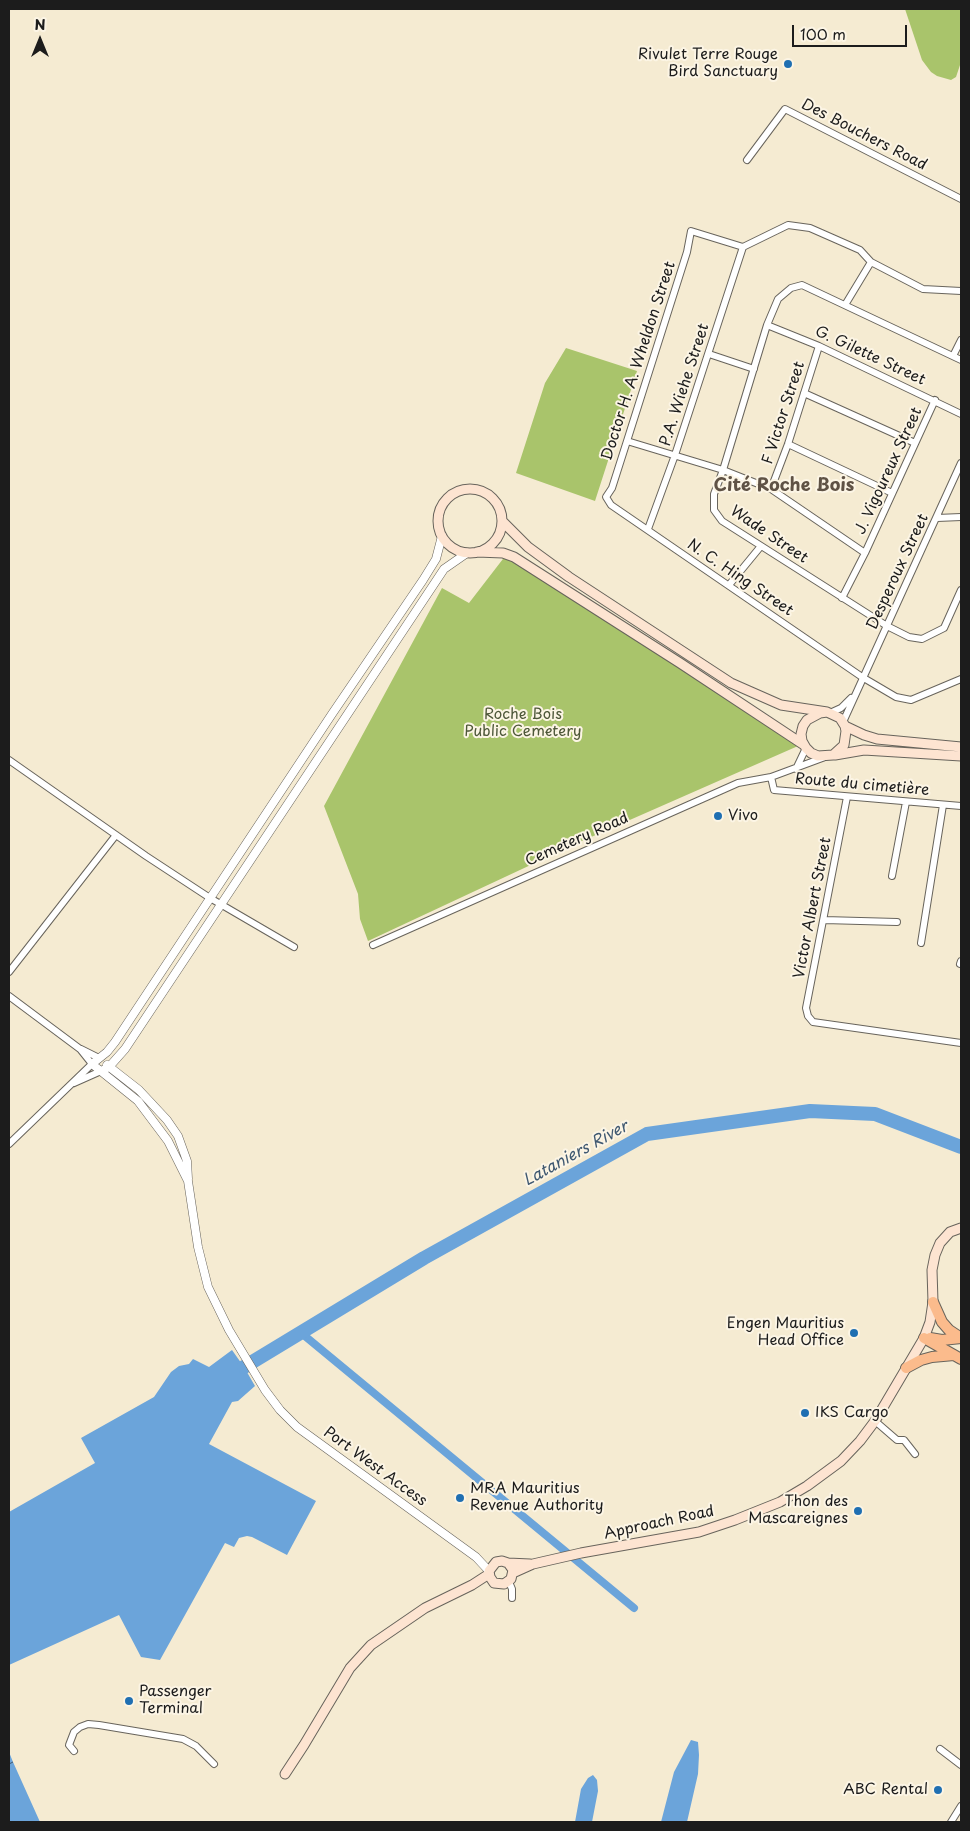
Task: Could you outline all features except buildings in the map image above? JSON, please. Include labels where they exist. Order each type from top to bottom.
[{"type":"highway","points":[[933,1302],[942,1322],[949,1330],[961,1338]]},
{"type":"highway","points":[[924,1338],[942,1340],[961,1338]]},
{"type":"highway","points":[[924,1338],[958,1357]]},
{"type":"highway","points":[[906,1368],[921,1360],[958,1357]]},
{"type":"main road","points":[[477,552],[495,542],[500,533],[501,513],[497,503],[489,495],[474,489],[458,491],[449,497],[442,506],[438,516],[442,536],[448,544],[457,550],[467,552],[503,553],[522,561],[680,662],[805,746],[811,753],[830,756],[864,750],[961,756]]},
{"type":"main road","points":[[502,521],[528,547],[569,577],[732,683],[781,705],[828,713],[864,735],[884,741],[961,747]]},
{"type":"main road","points":[[805,746],[801,734],[807,720],[813,715],[828,713]]},
{"type":"main road","points":[[830,756],[840,751],[844,745],[846,738],[844,724]]},
{"type":"main road","name":"Approach Road","points":[[508,1563],[533,1564],[581,1553],[699,1532],[780,1502],[807,1486],[841,1461],[860,1441],[875,1421],[924,1338],[930,1322],[933,1302],[932,1270],[935,1255],[940,1243],[950,1232],[961,1228]]},
{"type":"main road","points":[[285,1774],[350,1668],[371,1646],[425,1608],[472,1585],[489,1572],[496,1562],[502,1561],[512,1567],[511,1577],[500,1585],[494,1583],[472,1585]]},
{"type":"main road","name":"Approach Road","points":[[511,1577],[533,1564]]},
{"type":"main road","points":[[489,1572],[494,1583]]},
{"type":"street","name":"Des Bouchers Road","points":[[747,160],[786,109],[961,199]]},
{"type":"street","points":[[743,248],[788,225],[810,228],[860,250],[870,262],[922,289],[961,291]]},
{"type":"street","name":"Doctor H. A. Wheldon Street","points":[[606,497],[612,488],[687,252],[691,231],[743,248]]},
{"type":"street","name":"P.A. Wiehe Street","points":[[648,529],[675,455],[743,248]]},
{"type":"street","points":[[870,262],[845,304],[961,360]]},
{"type":"street","name":"Wade Street","points":[[845,304],[802,284],[790,288],[778,299],[767,325],[714,494],[714,510],[722,521],[842,598],[909,638],[922,639],[944,628],[961,590]]},
{"type":"street","name":"G. Gilette Street","points":[[767,325],[819,346],[961,414]]},
{"type":"street","points":[[953,356],[961,340]]},
{"type":"street","name":"F Victor Street","points":[[771,489],[788,444],[819,346]]},
{"type":"street","points":[[709,354],[754,369]]},
{"type":"street","points":[[804,393],[915,443]]},
{"type":"street","name":"J. Vigoureux Street","points":[[842,598],[865,553],[935,400]]},
{"type":"street","points":[[627,441],[723,470],[771,489],[865,553]]},
{"type":"street","points":[[788,444],[892,492]]},
{"type":"street","name":"Desperoux Street","points":[[844,724],[862,677],[961,463]]},
{"type":"street","name":"N. C. Hing Street","points":[[606,497],[611,505],[862,677],[896,698],[911,700],[961,679]]},
{"type":"street","points":[[937,518],[961,517]]},
{"type":"street","points":[[9,1144],[73,1084],[82,1072],[107,1052],[115,1042],[423,580],[436,559],[442,536]]},
{"type":"street","points":[[729,585],[761,546]]},
{"type":"street","points":[[73,1084],[109,1067],[124,1049],[444,570],[467,552]]},
{"type":"street","points":[[828,713],[841,708],[856,692]]},
{"type":"street","points":[[796,769],[805,746]]},
{"type":"street","name":"Cemetery Road","points":[[372,945],[738,783],[771,777],[830,756]]},
{"type":"street","points":[[9,760],[210,898],[294,947]]},
{"type":"street","name":"Route du cimetière","points":[[771,777],[774,790],[961,806]]},
{"type":"street","name":"Victor Albert Street","points":[[847,797],[806,1008],[808,1016],[813,1022],[961,1043]]},
{"type":"street","points":[[892,876],[906,802]]},
{"type":"street","points":[[921,943],[943,805]]},
{"type":"street","points":[[9,972],[24,950],[116,835]]},
{"type":"street","points":[[824,920],[897,922]]},
{"type":"street","points":[[9,996],[80,1049],[100,1058],[139,1090],[178,1136],[187,1161],[188,1182]]},
{"type":"street","points":[[80,1049],[92,1064],[138,1101],[168,1141],[188,1182]]},
{"type":"street","name":"Port West Access","points":[[188,1182],[198,1247],[208,1287],[229,1330],[265,1390],[280,1410],[297,1427],[476,1558],[489,1572]]},
{"type":"street","points":[[875,1421],[897,1440],[904,1440],[915,1454]]},
{"type":"street","points":[[476,1558],[496,1562]]},
{"type":"street","points":[[511,1577],[512,1598]]},
{"type":"street","points":[[74,1751],[69,1745],[74,1732],[88,1724],[99,1725],[184,1740],[196,1746],[214,1764]]},
{"type":"street","points":[[940,1749],[961,1765]]},
{"type":"street","points":[[951,1822],[961,1806]]},
{"type":"green space","points":[[905,9],[961,9],[961,62],[956,77],[951,80],[937,76],[931,72],[922,60]]},
{"type":"green space","points":[[566,348],[637,371],[595,501],[516,473],[545,383]]},
{"type":"green space","name":"Roche Bois Public Cemetery","points":[[506,555],[556,584],[798,746],[582,841],[368,941],[360,919],[358,894],[324,806],[442,588],[469,603]]},
{"type":"water","points":[[232,1350],[255,1386],[238,1401],[232,1402],[209,1444],[316,1501],[287,1555],[247,1536],[239,1538],[234,1547],[225,1543],[160,1660],[141,1657],[119,1615],[9,1665],[9,1512],[95,1463],[81,1438],[154,1397],[171,1372],[179,1366],[189,1364],[193,1359],[209,1367]]},
{"type":"water","points":[[691,1740],[698,1742],[699,1755],[698,1774],[687,1822],[661,1822],[674,1772]]},
{"type":"water","points":[[9,1752],[13,1762],[40,1822],[9,1822]]},
{"type":"water","points":[[593,1775],[597,1780],[598,1791],[592,1822],[575,1822],[581,1789],[588,1778]]},
{"type":"waterway","name":"Lataniers River","points":[[244,1367],[424,1258],[647,1134],[810,1111],[875,1114],[961,1147]]},
{"type":"waterway","points":[[300,1332],[634,1608]]},
{"type":"ferry route","points":[[9,1764],[13,1762]]},
{"type":"place","name":"Rivulet Terre Rouge Bird Sanctuary","points":[[788,64]]},
{"type":"place","name":"Vivo","points":[[718,816]]},
{"type":"place","name":"Engen Mauritius Head Office","points":[[854,1333]]},
{"type":"place","name":"IKS Cargo","points":[[805,1413]]},
{"type":"place","name":"MRA Mauritius Revenue Authority","points":[[460,1498]]},
{"type":"place","name":"Thon des Mascareignes","points":[[858,1511]]},
{"type":"place","name":"Passenger Terminal","points":[[129,1701]]},
{"type":"place","name":"ABC Rental","points":[[938,1790]]},
{"type":"district","name":"Cité Roche Bois","points":[[784,486]]}]
